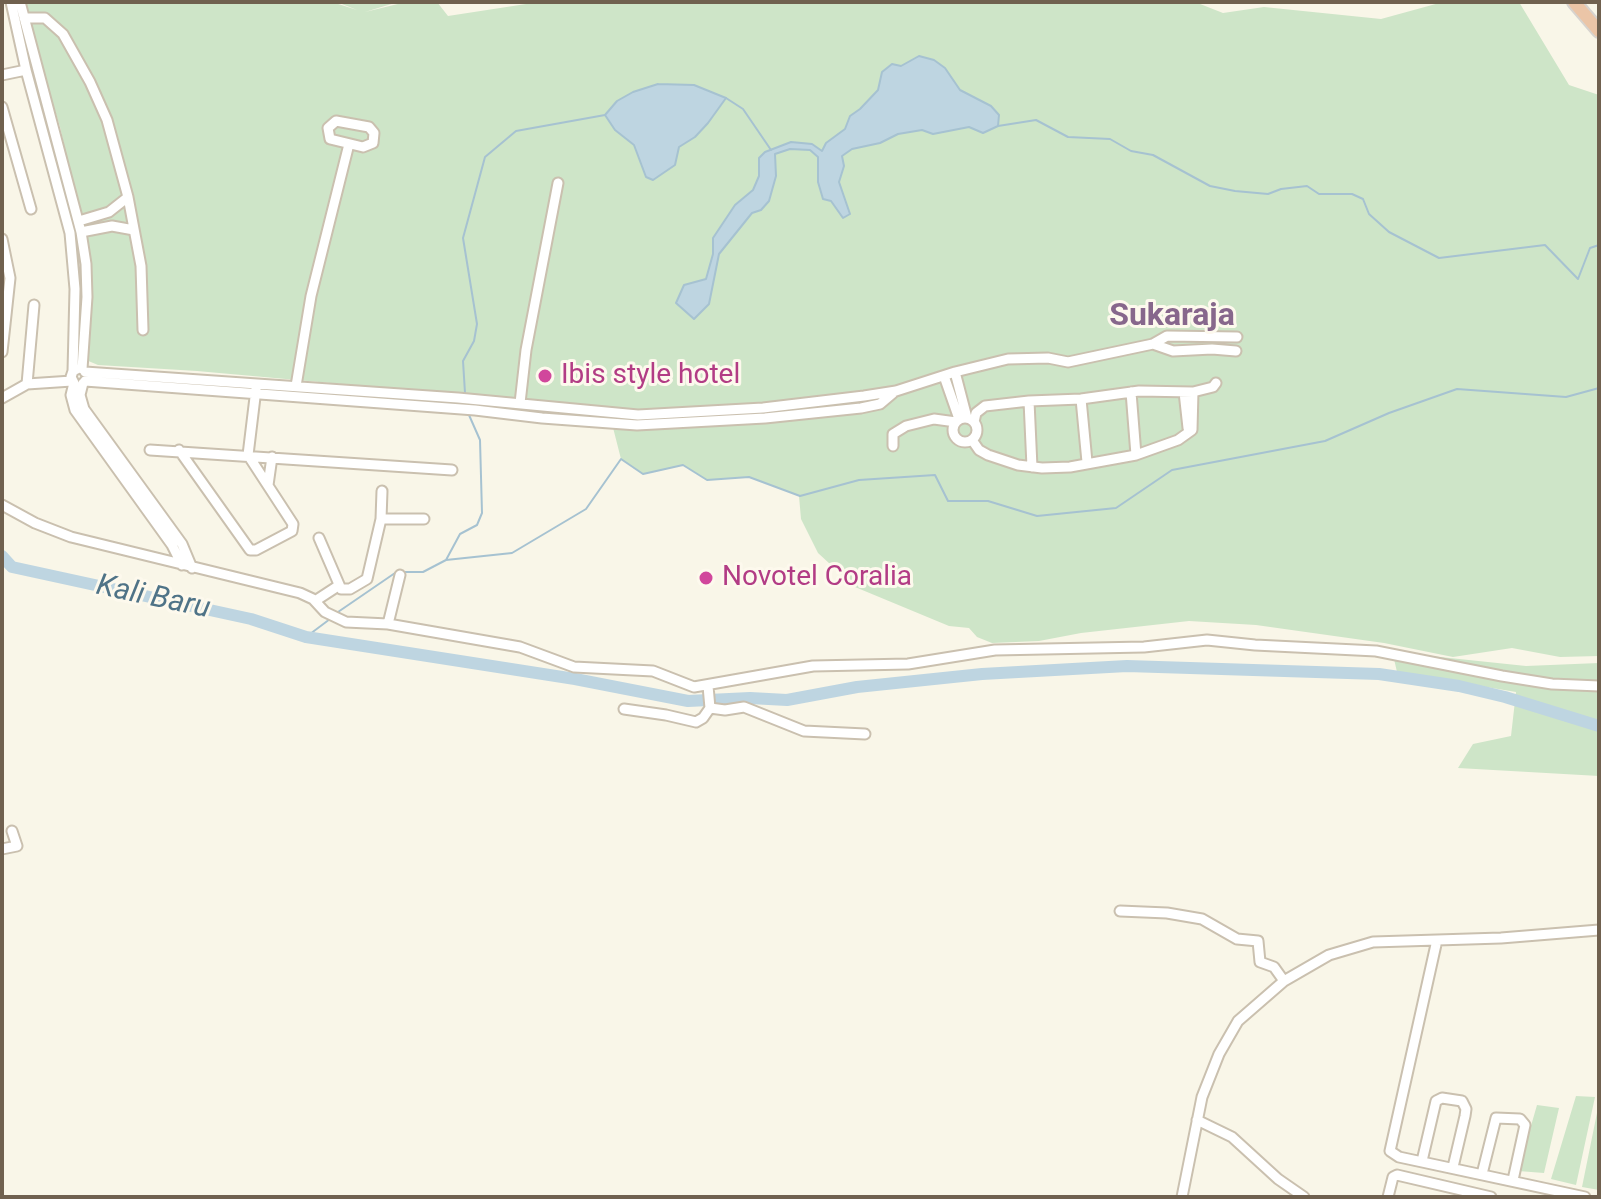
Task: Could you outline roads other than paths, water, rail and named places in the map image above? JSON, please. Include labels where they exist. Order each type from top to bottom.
[{"type":"highway","points":[[1574,2],[1599,31]]},
{"type":"street","points":[[11,2],[70,233],[80,395],[84,409],[121,467],[182,544],[187,566]]},
{"type":"street","points":[[20,2],[81,232],[87,297],[79,377]]},
{"type":"street","points":[[24,18],[45,18],[63,34],[107,120],[128,197],[141,266],[143,330]]},
{"type":"street","points":[[2,75],[26,70]]},
{"type":"street","points":[[2,107],[31,209]]},
{"type":"street","points":[[344,121],[366,126],[373,131],[375,139],[369,147],[349,144],[329,137],[331,123],[344,121]]},
{"type":"street","points":[[296,386],[311,296],[349,144]]},
{"type":"street","points":[[520,403],[526,350],[558,183]]},
{"type":"street","points":[[79,221],[115,209],[128,197]]},
{"type":"street","points":[[115,209],[118,226]]},
{"type":"street","points":[[81,232],[118,226],[134,230]]},
{"type":"street","points":[[2,239],[9,263],[2,352]]},
{"type":"street","points":[[27,384],[34,305]]},
{"type":"street","points":[[256,389],[296,386],[475,405],[554,419],[638,420],[896,391],[982,364],[1026,357],[1068,362],[1153,344],[1167,336],[1237,337]]},
{"type":"street","points":[[1153,344],[1173,351],[1236,351]]},
{"type":"street","points":[[955,372],[964,420]]},
{"type":"street","points":[[944,376],[964,420],[977,431],[972,440],[962,442],[952,432],[964,420],[985,406],[1131,392],[1188,392],[1213,387],[1216,383]]},
{"type":"street","points":[[2,398],[27,384],[79,377],[458,403]]},
{"type":"street","points":[[179,450],[253,551],[286,535],[293,527],[248,455],[256,389]]},
{"type":"street","points":[[1131,392],[1136,455]]},
{"type":"street","points":[[972,440],[979,450],[988,455],[1032,467],[1055,468],[1136,455],[1178,440],[1191,431],[1188,392]]},
{"type":"street","points":[[1081,399],[1087,462]]},
{"type":"street","points":[[1029,401],[1032,467]]},
{"type":"street","points":[[475,405],[520,403],[638,420]]},
{"type":"street","points":[[554,407],[554,419]]},
{"type":"street","points":[[893,446],[893,434],[906,426],[934,419],[964,420]]},
{"type":"street","points":[[150,450],[452,470]]},
{"type":"street","points":[[268,485],[272,457]]},
{"type":"street","points":[[319,538],[338,586],[345,591],[367,579],[381,519],[382,491]]},
{"type":"street","points":[[2,505],[35,523],[71,537],[293,591],[315,601],[336,619],[388,624],[520,647],[574,667],[653,671],[685,685],[708,689],[797,668],[908,664],[985,651],[1144,647],[1207,640],[1290,648],[1376,651],[1540,682],[1599,686]]},
{"type":"street","points":[[381,519],[424,519]]},
{"type":"street","points":[[388,624],[400,575]]},
{"type":"street","points":[[315,601],[338,586]]},
{"type":"street","points":[[624,709],[666,715],[692,723],[703,718],[710,706],[708,689]]},
{"type":"street","points":[[710,706],[721,710],[744,707],[804,731],[865,734]]},
{"type":"street","points":[[2,849],[17,846],[12,831]]},
{"type":"street","points":[[1120,911],[1192,917],[1214,925],[1237,939],[1258,941],[1260,962],[1273,966],[1284,981]]},
{"type":"street","points":[[1182,1197],[1197,1120],[1212,1070],[1238,1021],[1284,981],[1317,960],[1353,946],[1395,940],[1599,930]]},
{"type":"street","points":[[1437,940],[1390,1151],[1399,1157],[1585,1197]]},
{"type":"street","points":[[1422,1161],[1436,1101],[1442,1098],[1462,1101],[1466,1109],[1453,1167]]},
{"type":"street","points":[[1482,1174],[1496,1118],[1520,1119],[1525,1125],[1513,1180]]},
{"type":"street","points":[[1197,1120],[1232,1137],[1278,1179],[1304,1197]]},
{"type":"street","points":[[1388,1197],[1393,1177],[1397,1175],[1491,1197]]},
{"type":"water","points":[[919,56],[934,60],[945,68],[960,90],[991,106],[999,115],[998,126],[983,133],[969,127],[933,134],[922,130],[898,134],[880,143],[852,149],[842,156],[844,166],[839,182],[850,214],[843,218],[831,201],[823,199],[818,182],[818,157],[810,150],[790,149],[775,154],[776,176],[769,201],[761,210],[752,213],[719,254],[709,304],[694,319],[676,303],[684,285],[706,279],[713,254],[713,238],[735,205],[753,190],[759,176],[759,158],[765,152],[791,142],[812,144],[822,151],[826,143],[845,129],[850,116],[878,90],[882,72],[892,64],[901,66]]},
{"type":"water","points":[[658,84],[694,85],[726,98],[695,137],[679,147],[675,165],[653,180],[646,177],[634,145],[615,130],[605,115],[617,101]]},
{"type":"waterway","points":[[726,98],[743,109],[771,150]]},
{"type":"waterway","points":[[465,393],[463,361],[474,341],[477,324],[463,238],[485,157],[516,131],[605,115]]},
{"type":"waterway","points":[[998,126],[1036,120],[1068,137],[1110,139],[1131,151],[1153,155],[1210,186],[1235,191],[1268,194],[1307,186],[1319,194],[1352,194],[1363,199],[1369,214],[1389,232],[1439,258],[1545,245],[1578,279],[1590,248],[1599,245]]},
{"type":"waterway","points":[[446,560],[512,553],[586,509],[621,459],[643,474],[683,465],[707,480],[749,477],[800,496],[859,480],[935,475],[948,501],[988,501],[1037,516],[1116,508],[1172,470],[1325,441],[1389,413],[1457,389],[1566,397],[1599,388]]},
{"type":"waterway","points":[[402,572],[423,572],[446,560],[460,534],[477,525],[482,513],[480,440],[469,415]]},
{"type":"waterway","name":"Kali Baru","points":[[2,556],[12,567],[251,619],[306,637],[575,679],[688,701],[787,700],[857,687],[982,674],[1127,666],[1379,674],[1459,686],[1599,726]]},
{"type":"waterway","points":[[338,612],[395,573]]},
{"type":"waterway","points":[[306,637],[330,619]]},
{"type":"place","name":"Ibis style hotel","points":[[545,376]]},
{"type":"place","name":"Novotel Coralia","points":[[706,578]]},
{"type":"district","name":"Sukaraja","points":[[1172,317]]}]
